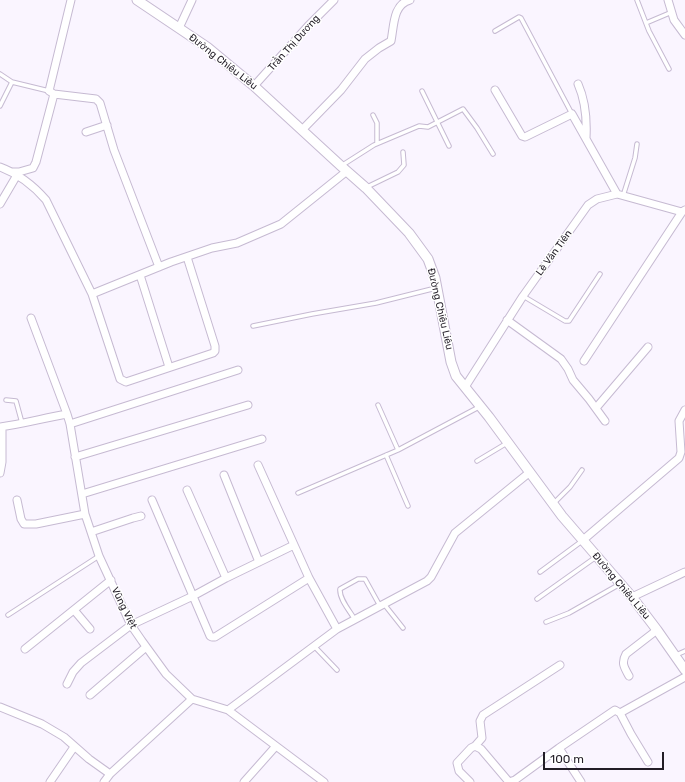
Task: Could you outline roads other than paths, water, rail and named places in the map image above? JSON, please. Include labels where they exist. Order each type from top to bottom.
[{"type":"street","points":[[14,173],[33,168],[36,162],[71,0]]},
{"type":"street","name":"Đường Chiêu Liêu","points":[[137,0],[207,47],[254,86],[366,188],[409,233],[428,259],[435,278],[456,376],[481,406],[553,503],[632,597],[676,655],[685,670]]},
{"type":"street","points":[[179,28],[192,0]]},
{"type":"street","name":"Trần Thị Dương","points":[[254,86],[308,26],[334,0]]},
{"type":"street","points":[[302,130],[341,90],[365,59],[391,41],[396,13],[400,5],[405,1],[410,0]]},
{"type":"street","points":[[668,0],[674,20],[685,35]]},
{"type":"street","points":[[578,84],[584,97],[587,123],[586,139]]},
{"type":"street","points":[[495,90],[519,133],[525,137],[572,114],[620,195]]},
{"type":"street","points":[[52,92],[96,99],[100,103],[114,150],[159,267]]},
{"type":"street","points":[[86,132],[107,125]]},
{"type":"street","points":[[0,167],[14,173],[36,188],[46,200],[92,294],[120,379],[126,382],[215,351],[215,346],[187,257]]},
{"type":"street","points":[[92,294],[159,267],[212,248],[237,243],[281,224],[344,169]]},
{"type":"street","points":[[0,204],[14,173]]},
{"type":"street","name":"Lê Văn Tiên","points":[[465,387],[523,296],[588,205],[597,199],[620,195],[684,211]]},
{"type":"street","points":[[584,361],[684,211]]},
{"type":"street","points":[[140,275],[169,367]]},
{"type":"street","name":"Vũng Việt","points":[[31,318],[70,424],[85,514],[99,556],[132,625],[166,674],[192,699],[228,710],[324,782]]},
{"type":"street","points":[[508,320],[561,359],[568,369],[572,380],[605,421]]},
{"type":"street","points":[[596,408],[648,347]]},
{"type":"street","points":[[70,424],[238,370]]},
{"type":"street","points":[[75,458],[248,405]]},
{"type":"street","points":[[583,540],[679,458],[681,452],[682,423],[685,410]]},
{"type":"street","points":[[0,473],[2,462],[1,427],[67,414]]},
{"type":"street","points":[[82,494],[262,439]]},
{"type":"street","points":[[258,465],[309,578],[337,629]]},
{"type":"street","points":[[228,710],[337,629],[427,581],[455,533],[530,472]]},
{"type":"street","points":[[224,475],[259,562]]},
{"type":"street","points":[[187,490],[226,578]]},
{"type":"street","points":[[17,500],[24,524],[36,524],[85,514]]},
{"type":"street","points":[[152,500],[210,636],[215,637],[309,578]]},
{"type":"street","points":[[91,532],[141,516]]},
{"type":"street","points":[[67,684],[73,672],[80,663],[132,625],[294,545]]},
{"type":"street","points":[[632,597],[685,572]]},
{"type":"street","points":[[25,649],[111,580]]},
{"type":"street","points":[[74,610],[90,630]]},
{"type":"street","points":[[629,676],[623,664],[623,659],[626,654],[657,630]]},
{"type":"street","points":[[90,695],[146,647]]},
{"type":"street","points":[[470,782],[459,771],[458,763],[482,738],[480,721],[483,715],[560,665]]},
{"type":"street","points":[[620,714],[685,677]]},
{"type":"street","points":[[104,782],[110,774],[192,699]]},
{"type":"street","points":[[0,707],[42,724],[64,737],[89,759],[110,774]]},
{"type":"street","points":[[475,746],[481,749],[509,782],[515,780],[615,710],[620,714],[648,762]]},
{"type":"street","points":[[50,782],[74,746]]},
{"type":"street","points":[[244,782],[276,746]]},
{"type":"street","points":[[559,748],[581,782]]},
{"type":"lane","points":[[637,0],[646,23],[669,69]]},
{"type":"lane","points":[[646,23],[672,12]]},
{"type":"lane","points":[[495,31],[519,17],[521,18],[572,114]]},
{"type":"lane","points":[[0,74],[12,82],[52,92]]},
{"type":"lane","points":[[0,106],[12,82]]},
{"type":"lane","points":[[422,91],[449,146]]},
{"type":"lane","points":[[344,169],[356,155],[377,143],[422,125],[428,127],[461,110],[465,110],[493,154]]},
{"type":"lane","points":[[373,115],[377,123],[377,143]]},
{"type":"lane","points":[[620,195],[635,158],[637,144]]},
{"type":"lane","points":[[366,188],[398,172],[404,165],[403,152]]},
{"type":"lane","points":[[523,296],[566,321],[569,321],[600,274]]},
{"type":"lane","points":[[253,326],[376,303],[436,288]]},
{"type":"lane","points":[[6,400],[16,400],[22,424]]},
{"type":"lane","points":[[378,405],[398,450]]},
{"type":"lane","points":[[298,493],[398,450],[481,406]]},
{"type":"lane","points":[[477,461],[508,442]]},
{"type":"lane","points":[[386,455],[408,506]]},
{"type":"lane","points":[[553,503],[570,487],[582,470]]},
{"type":"lane","points":[[540,572],[583,540]]},
{"type":"lane","points":[[8,615],[99,556]]},
{"type":"lane","points":[[537,600],[597,556]]},
{"type":"lane","points":[[355,620],[341,596],[340,589],[358,579],[365,579],[382,605],[403,628]]},
{"type":"lane","points":[[546,622],[569,613],[620,583]]},
{"type":"lane","points":[[314,646],[337,670]]},
{"type":"lane","points":[[676,655],[685,651]]}]
